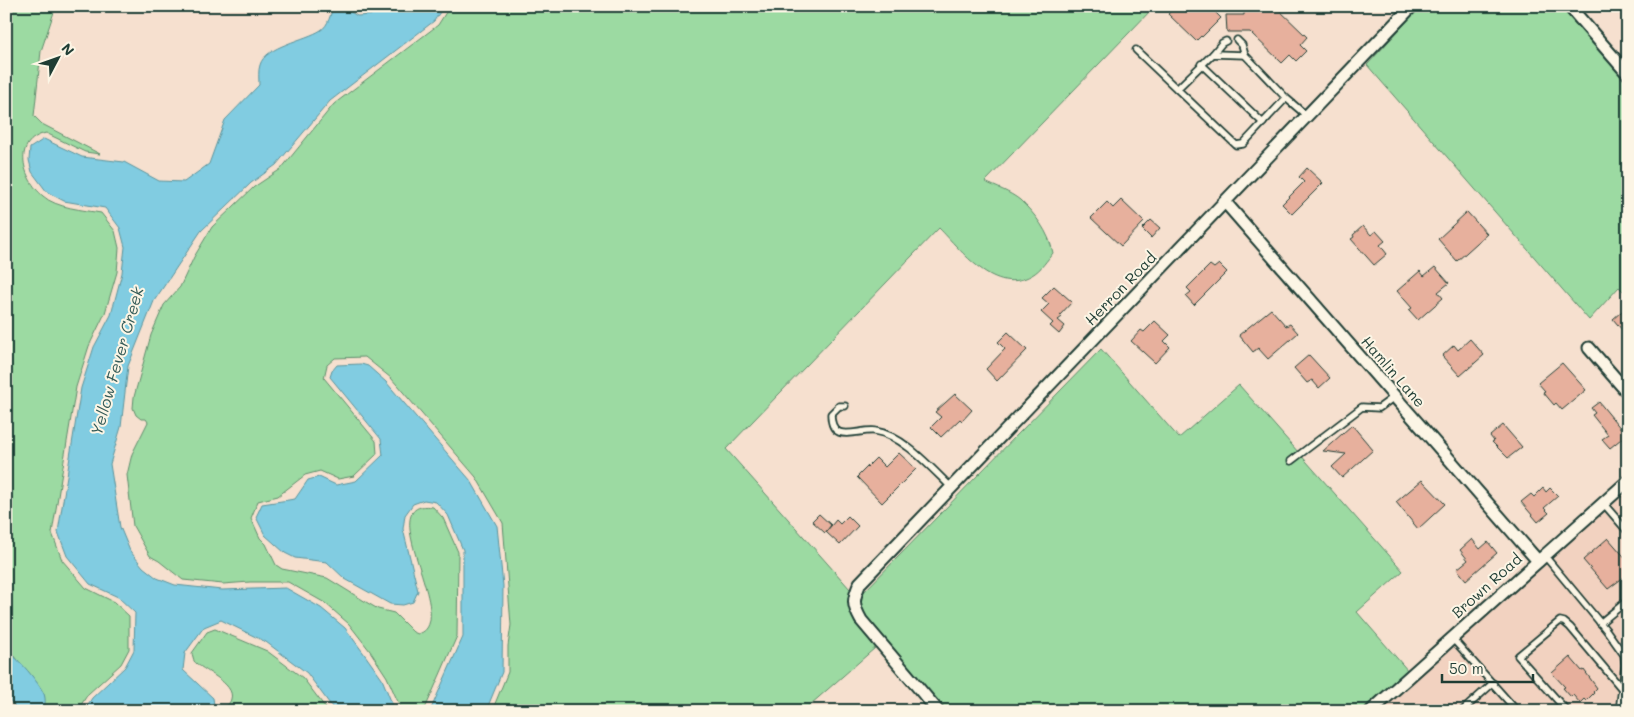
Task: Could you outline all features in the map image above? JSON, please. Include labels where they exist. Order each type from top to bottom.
[{"type":"street","name":"Herron Road","points":[[938,711],[861,620],[854,608],[854,595],[860,583],[1412,6]]},
{"type":"street","points":[[1569,6],[1628,74]]},
{"type":"street","name":"Hamlin Lane","points":[[1225,202],[1394,397],[1541,558]]},
{"type":"street","points":[[1589,348],[1628,393]]},
{"type":"street","name":"Brown Road","points":[[1371,711],[1626,484]]},
{"type":"lane","points":[[1237,40],[1242,45],[1245,54],[1286,98],[1307,116]]},
{"type":"lane","points":[[1177,89],[1226,41]]},
{"type":"lane","points":[[1136,50],[1236,145],[1243,144],[1286,98]]},
{"type":"lane","points":[[1213,54],[1245,54]]},
{"type":"lane","points":[[1201,64],[1263,123]]},
{"type":"lane","points":[[1291,461],[1362,407],[1379,408],[1394,397]]},
{"type":"lane","points":[[845,406],[839,406],[831,414],[833,426],[837,431],[846,434],[876,432],[899,440],[952,488]]},
{"type":"lane","points":[[1603,503],[1628,532]]},
{"type":"lane","points":[[1541,558],[1600,623],[1624,655],[1625,665],[1620,709],[1628,710]]},
{"type":"lane","points":[[1600,623],[1628,600]]},
{"type":"lane","points":[[1567,711],[1518,656],[1560,621],[1570,627],[1622,689]]},
{"type":"lane","points":[[1452,638],[1517,711]]},
{"type":"lane","points":[[1462,711],[1493,683]]},
{"type":"shaded area","points":[[1628,490],[1628,711],[1379,711],[1415,679]]},
{"type":"green space","points":[[6,6],[56,6],[41,51],[34,116],[42,124],[100,154],[85,152],[46,133],[35,137],[28,144],[24,152],[26,171],[30,180],[43,196],[55,203],[70,208],[101,213],[115,231],[119,248],[117,272],[105,313],[89,346],[76,387],[52,533],[62,560],[86,588],[114,602],[129,616],[129,649],[121,664],[88,694],[77,711],[44,711],[44,695],[14,655],[6,651]]},
{"type":"green space","points":[[450,6],[1155,6],[985,182],[1020,200],[1041,224],[1053,253],[1041,268],[1032,275],[1018,280],[1005,280],[992,276],[968,258],[939,228],[726,449],[858,598],[1101,349],[1179,438],[1239,385],[1403,571],[1357,612],[1415,679],[1379,711],[942,711],[883,641],[803,711],[492,711],[508,672],[508,646],[511,625],[503,523],[476,477],[391,378],[365,357],[335,358],[327,365],[324,378],[376,441],[377,454],[354,476],[338,479],[320,471],[305,475],[278,496],[258,501],[251,518],[276,565],[282,569],[327,578],[378,609],[394,613],[413,632],[418,634],[429,625],[430,608],[412,540],[410,521],[416,509],[433,507],[443,518],[458,552],[457,636],[424,711],[402,711],[387,677],[349,624],[325,603],[288,582],[223,584],[183,580],[150,556],[133,526],[127,475],[132,454],[148,422],[146,419],[141,419],[136,415],[133,408],[134,397],[151,335],[164,305],[180,287],[194,257],[212,227],[254,187],[281,169],[334,104],[438,25]]},
{"type":"green space","points":[[1421,6],[1575,6],[1628,69],[1628,296],[1619,287],[1589,320],[1367,65]]},
{"type":"green space","points":[[215,629],[267,651],[303,678],[328,711],[221,711],[229,703],[231,693],[223,682],[194,661],[192,653],[207,632]]},
{"type":"water","name":"Yellow Fever Creek","points":[[333,6],[342,6],[357,16],[371,15],[378,6],[444,6],[434,21],[330,101],[276,165],[251,183],[201,231],[154,301],[128,366],[121,427],[110,464],[120,527],[130,551],[143,567],[157,578],[175,585],[222,590],[286,588],[321,608],[345,628],[365,655],[382,679],[395,711],[335,711],[307,673],[266,642],[221,620],[204,627],[185,653],[183,670],[213,698],[215,711],[84,711],[92,698],[125,667],[134,650],[135,613],[118,597],[90,584],[67,556],[58,532],[81,388],[94,347],[111,315],[122,273],[125,247],[120,228],[105,208],[64,201],[47,192],[32,172],[29,160],[30,148],[44,139],[82,157],[124,162],[159,181],[184,182],[209,164],[225,120],[259,85],[259,67],[263,58],[278,48],[321,30],[327,23]]},
{"type":"water","points":[[361,364],[368,366],[386,382],[471,481],[497,526],[503,586],[502,672],[486,711],[430,711],[463,637],[463,550],[448,515],[436,502],[424,500],[413,504],[405,515],[403,529],[418,591],[413,602],[403,605],[390,604],[345,579],[327,562],[295,558],[285,553],[265,535],[256,517],[262,504],[295,499],[308,480],[319,477],[336,485],[356,481],[383,455],[381,439],[330,377],[337,365]]},
{"type":"water","points":[[6,651],[22,664],[41,689],[45,698],[44,711],[19,711],[6,696]]},
{"type":"building","points":[[1176,6],[1209,6],[1221,18],[1196,41],[1168,14]]},
{"type":"building","points":[[1244,6],[1275,6],[1307,37],[1300,45],[1306,51],[1296,61],[1290,55],[1282,63],[1250,32],[1227,32],[1226,15],[1244,15]]},
{"type":"building","points":[[1307,168],[1323,183],[1292,214],[1282,204],[1304,182],[1299,177]]},
{"type":"building","points":[[1121,200],[1144,222],[1121,246],[1091,218],[1107,202],[1113,208]]},
{"type":"building","points":[[1467,212],[1487,234],[1457,261],[1438,239]]},
{"type":"building","points":[[1151,220],[1160,228],[1151,238],[1142,229]]},
{"type":"building","points":[[1363,226],[1371,235],[1376,231],[1385,241],[1380,245],[1387,254],[1374,265],[1351,239]]},
{"type":"building","points":[[1219,264],[1227,272],[1194,305],[1186,296],[1191,292],[1187,288],[1210,265],[1214,268]]},
{"type":"building","points":[[1435,267],[1449,283],[1438,292],[1443,298],[1418,320],[1409,310],[1412,308],[1397,291],[1420,271],[1424,276]]},
{"type":"building","points":[[1054,286],[1072,302],[1060,315],[1062,317],[1058,320],[1065,326],[1059,334],[1050,326],[1053,323],[1041,312],[1049,304],[1042,298]]},
{"type":"building","points":[[1628,306],[1628,337],[1613,319]]},
{"type":"building","points":[[1271,309],[1286,326],[1290,324],[1298,333],[1268,359],[1258,348],[1253,352],[1239,335]]},
{"type":"building","points":[[1155,321],[1170,335],[1164,341],[1170,347],[1155,363],[1131,341],[1141,330],[1144,332]]},
{"type":"building","points":[[1008,332],[1027,350],[997,381],[986,369],[1005,349],[998,342]]},
{"type":"building","points":[[1470,339],[1484,355],[1460,376],[1442,356],[1454,345],[1458,350]]},
{"type":"building","points":[[1309,355],[1330,378],[1319,388],[1312,380],[1307,383],[1294,368]]},
{"type":"building","points":[[1562,363],[1586,390],[1562,410],[1556,403],[1554,405],[1538,383]]},
{"type":"building","points":[[955,394],[972,410],[962,421],[960,419],[941,437],[931,427],[941,417],[935,412]]},
{"type":"building","points":[[1599,402],[1626,435],[1610,448],[1602,439],[1608,435],[1592,415],[1595,413],[1591,408]]},
{"type":"building","points":[[1352,425],[1373,450],[1342,478],[1332,467],[1346,454],[1323,451]]},
{"type":"building","points":[[1503,425],[1522,447],[1508,458],[1492,442],[1494,441],[1490,436]]},
{"type":"building","points":[[899,453],[916,469],[882,503],[857,477],[876,458],[885,467]]},
{"type":"building","points":[[1422,480],[1445,504],[1418,529],[1396,502]]},
{"type":"building","points":[[1543,488],[1546,492],[1550,488],[1558,496],[1544,508],[1549,513],[1538,522],[1521,502],[1531,494],[1534,497]]},
{"type":"building","points":[[819,514],[831,525],[825,533],[812,521]]},
{"type":"building","points":[[848,516],[858,526],[840,545],[826,532],[836,520],[840,524]]},
{"type":"building","points":[[1608,538],[1628,561],[1628,574],[1608,589],[1583,560]]},
{"type":"building","points":[[1472,539],[1480,549],[1488,542],[1497,553],[1466,580],[1457,569],[1468,560],[1460,550]]},
{"type":"building","points":[[1570,657],[1582,671],[1584,670],[1597,688],[1586,701],[1584,699],[1580,703],[1573,695],[1571,697],[1563,688],[1565,687],[1552,673]]}]
